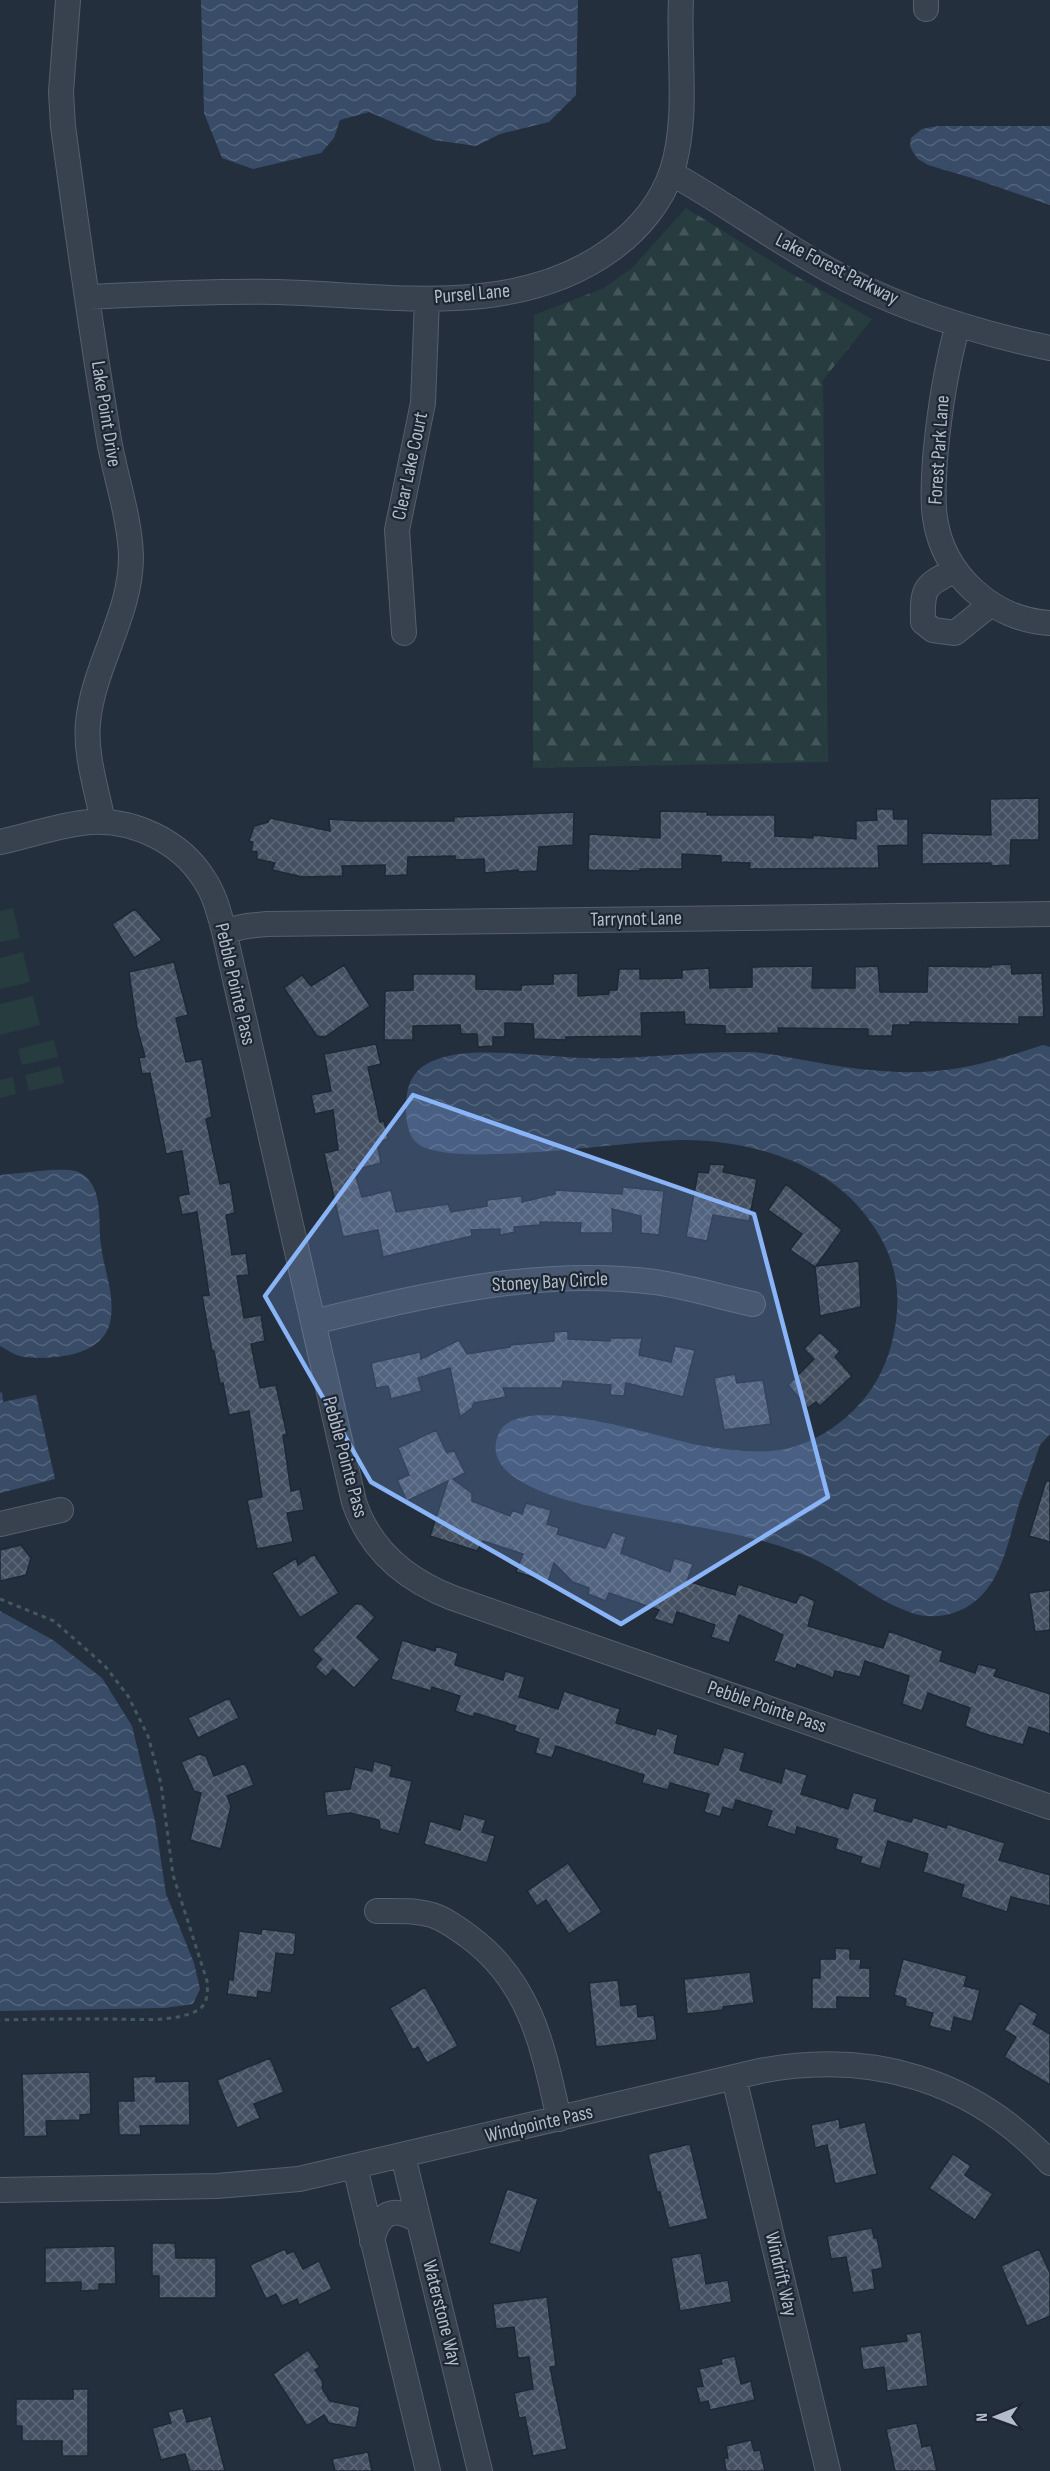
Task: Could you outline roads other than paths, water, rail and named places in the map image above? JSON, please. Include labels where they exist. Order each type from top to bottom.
[{"type":"street","name":"Lake Point Drive","points":[[68,0],[62,108],[87,297],[131,557],[126,595],[94,695],[88,723],[88,752],[103,822]]},
{"type":"street","name":"Pursel Lane","points":[[87,297],[259,292],[474,298],[511,292],[549,281],[590,262],[625,239],[637,227],[654,205],[671,173],[680,137],[681,0]]},
{"type":"street","name":"Lake Forest Parkway","points":[[671,173],[779,241],[844,278],[906,305],[958,324],[1006,339],[1050,348]]},
{"type":"street","name":"Clear Lake Court","points":[[404,633],[397,530],[423,403],[427,298]]},
{"type":"street","name":"Forest Park Lane","points":[[958,324],[940,405],[933,506],[939,536],[955,570],[970,587],[991,604],[1023,618],[1050,622]]},
{"type":"street","points":[[955,570],[927,588],[922,596],[923,622],[933,630],[955,633],[991,604]]},
{"type":"street","name":"Pebble Pointe Pass","points":[[0,842],[73,825],[103,822],[130,826],[151,834],[189,860],[197,868],[211,891],[224,931],[312,1322],[359,1518],[386,1557],[416,1582],[453,1598],[1050,1806]]},
{"type":"street","name":"Tarrynot Lane","points":[[224,931],[267,924],[1050,914]]},
{"type":"street","name":"Stoney Bay Circle","points":[[312,1322],[449,1290],[530,1279],[609,1278],[657,1282],[753,1304]]},
{"type":"street","points":[[0,1524],[61,1510]]},
{"type":"street","points":[[377,1911],[413,1912],[434,1916],[453,1924],[487,1949],[512,1980],[531,2014],[559,2119]]},
{"type":"street","name":"Windpointe Pass","points":[[0,2190],[217,2186],[299,2179],[734,2078],[788,2066],[815,2064],[844,2064],[894,2070],[941,2085],[968,2098],[1018,2133],[1050,2163]]},
{"type":"street","name":"Windrift Way","points":[[734,2078],[828,2471]]},
{"type":"street","name":"Waterstone Way","points":[[403,2156],[480,2471]]},
{"type":"street","points":[[355,2167],[428,2471]]},
{"type":"street","points":[[372,2241],[381,2219],[389,2214],[403,2213],[419,2222]]},
{"type":"water","points":[[201,0],[578,0],[576,95],[549,122],[500,134],[476,146],[434,140],[369,112],[340,120],[334,138],[321,153],[253,169],[222,158],[204,113]]},
{"type":"water","points":[[938,126],[1050,126],[1050,205],[928,165],[918,159],[910,146],[911,138],[922,129]]},
{"type":"water","points":[[1043,1045],[1050,1047],[1050,1434],[1040,1445],[1001,1565],[989,1587],[974,1602],[958,1611],[940,1616],[912,1613],[884,1600],[830,1567],[783,1547],[724,1532],[576,1503],[524,1483],[505,1470],[496,1453],[499,1433],[512,1421],[534,1416],[563,1416],[595,1421],[703,1446],[746,1451],[780,1450],[816,1438],[854,1410],[872,1388],[881,1372],[895,1328],[896,1278],[886,1247],[867,1217],[851,1198],[810,1169],[764,1151],[739,1145],[690,1140],[504,1154],[466,1154],[436,1151],[417,1143],[408,1128],[406,1100],[409,1085],[421,1068],[435,1060],[468,1053],[605,1058],[747,1052],[865,1070],[921,1072],[968,1066]]},
{"type":"water","points":[[71,1170],[84,1175],[96,1193],[101,1245],[110,1290],[111,1317],[107,1330],[90,1348],[78,1353],[51,1358],[25,1357],[0,1346],[0,1175]]},
{"type":"water","points":[[2,1392],[3,1402],[36,1395],[55,1479],[0,1493],[0,1393]]},
{"type":"water","points":[[0,1611],[53,1640],[102,1678],[132,1726],[155,1821],[166,1894],[194,1963],[200,1989],[193,2004],[164,2008],[0,2011]]}]
